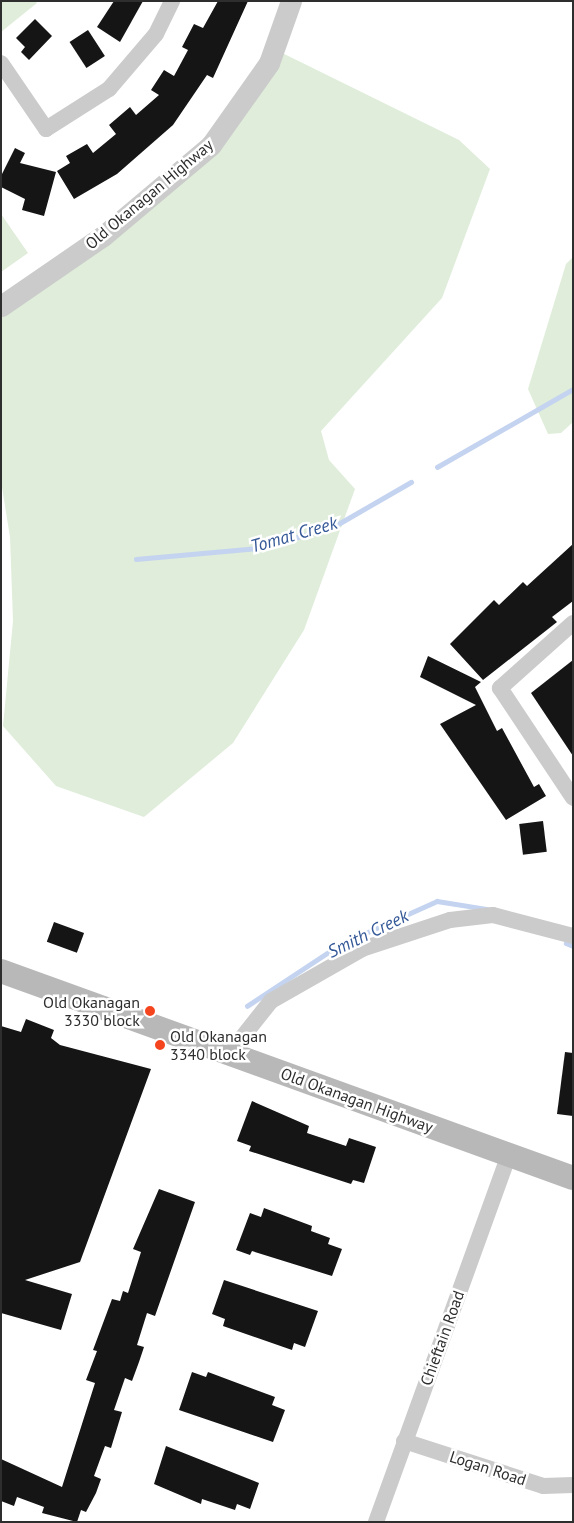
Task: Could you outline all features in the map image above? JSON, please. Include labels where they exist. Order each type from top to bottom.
[{"type":"main road","name":"Old Okanagan Highway","points":[[1,971],[573,1178]]},
{"type":"street","points":[[1,63],[46,129],[109,89],[156,34],[172,1]]},
{"type":"street","name":"Old Okanagan Highway","points":[[1,306],[103,236],[211,145],[269,63],[290,1]]},
{"type":"street","points":[[573,623],[500,688],[573,798]]},
{"type":"street","points":[[229,1054],[271,1001],[362,949],[450,920],[493,915],[573,936]]},
{"type":"street","name":"Chieftain Road","points":[[376,1522],[508,1155]]},
{"type":"street","name":"Logan Road","points":[[404,1441],[543,1486],[573,1485]]},
{"type":"green space","points":[[1,1],[35,1],[37,3],[1,32]]},
{"type":"green space","points":[[270,47],[459,140],[490,169],[442,298],[321,431],[329,460],[355,489],[304,630],[233,743],[144,817],[56,786],[3,726],[13,621],[10,537],[1,481],[1,304],[161,183],[242,98]]},
{"type":"green space","points":[[1,214],[28,253],[1,272]]},
{"type":"green space","points":[[573,257],[573,422],[561,433],[548,434],[528,389],[566,264]]},
{"type":"building","points":[[114,1],[143,1],[120,42],[97,27]]},
{"type":"building","points":[[218,1],[248,1],[213,78],[207,75],[173,125],[117,174],[74,199],[57,171],[70,163],[66,156],[87,144],[93,153],[116,134],[109,125],[130,107],[136,115],[159,95],[151,90],[164,70],[174,76],[188,50],[182,47],[194,24],[203,28]]},
{"type":"building","points":[[35,19],[52,36],[29,60],[21,52],[25,47],[16,38]]},
{"type":"building","points":[[88,30],[105,56],[86,68],[70,42]]},
{"type":"building","points":[[15,148],[25,153],[20,163],[56,172],[44,216],[22,210],[25,199],[1,187],[1,176]]},
{"type":"building","points":[[573,544],[573,601],[552,617],[557,622],[483,680],[450,644],[494,600],[499,605],[523,582],[527,586]]},
{"type":"building","points":[[428,656],[481,682],[475,687],[497,731],[502,728],[534,787],[539,784],[546,796],[506,820],[440,724],[476,705],[420,677]]},
{"type":"building","points":[[573,660],[573,756],[531,693]]},
{"type":"building","points":[[543,821],[547,852],[523,855],[519,824]]},
{"type":"building","points":[[54,922],[84,933],[77,953],[47,942]]},
{"type":"building","points":[[26,1019],[54,1030],[51,1038],[60,1045],[151,1069],[80,1262],[25,1280],[72,1294],[61,1330],[1,1313],[1,1026],[21,1032]]},
{"type":"building","points":[[565,1052],[573,1053],[573,1116],[557,1114]]},
{"type":"building","points":[[252,1101],[309,1126],[307,1133],[346,1146],[349,1138],[376,1147],[364,1183],[353,1180],[351,1184],[249,1151],[251,1146],[237,1141]]},
{"type":"building","points":[[159,1189],[195,1202],[155,1316],[147,1313],[137,1345],[144,1347],[132,1381],[125,1378],[114,1410],[122,1412],[111,1448],[105,1446],[94,1476],[101,1479],[96,1493],[86,1512],[81,1510],[77,1522],[42,1513],[44,1507],[17,1497],[14,1506],[1,1501],[1,1459],[62,1487],[95,1383],[86,1380],[97,1351],[93,1350],[112,1299],[120,1301],[123,1291],[128,1293],[141,1252],[133,1249]]},
{"type":"building","points":[[264,1208],[312,1226],[311,1231],[330,1238],[328,1244],[342,1249],[332,1276],[252,1251],[250,1255],[236,1250],[250,1213],[261,1217]]},
{"type":"building","points":[[224,1280],[318,1311],[305,1347],[294,1343],[292,1350],[223,1326],[225,1319],[212,1314]]},
{"type":"building","points":[[192,1372],[206,1377],[208,1372],[275,1397],[272,1405],[285,1410],[273,1442],[179,1410]]},
{"type":"building","points":[[166,1446],[259,1483],[250,1509],[237,1504],[235,1510],[202,1499],[201,1504],[154,1484]]},
{"type":"waterway","name":"Tomat Creek","points":[[437,467],[573,389]]},
{"type":"waterway","name":"Tomat Creek","points":[[136,559],[259,548],[333,527],[411,482]]},
{"type":"waterway","name":"Smith Creek","points":[[247,1006],[339,945],[437,901],[487,909]]},
{"type":"waterway","name":"Smith Creek","points":[[566,943],[573,946]]},
{"type":"place","name":"Old Okanagan 3330 block","points":[[150,1011]]},
{"type":"place","name":"Old Okanagan 3340 block","points":[[160,1045]]}]
